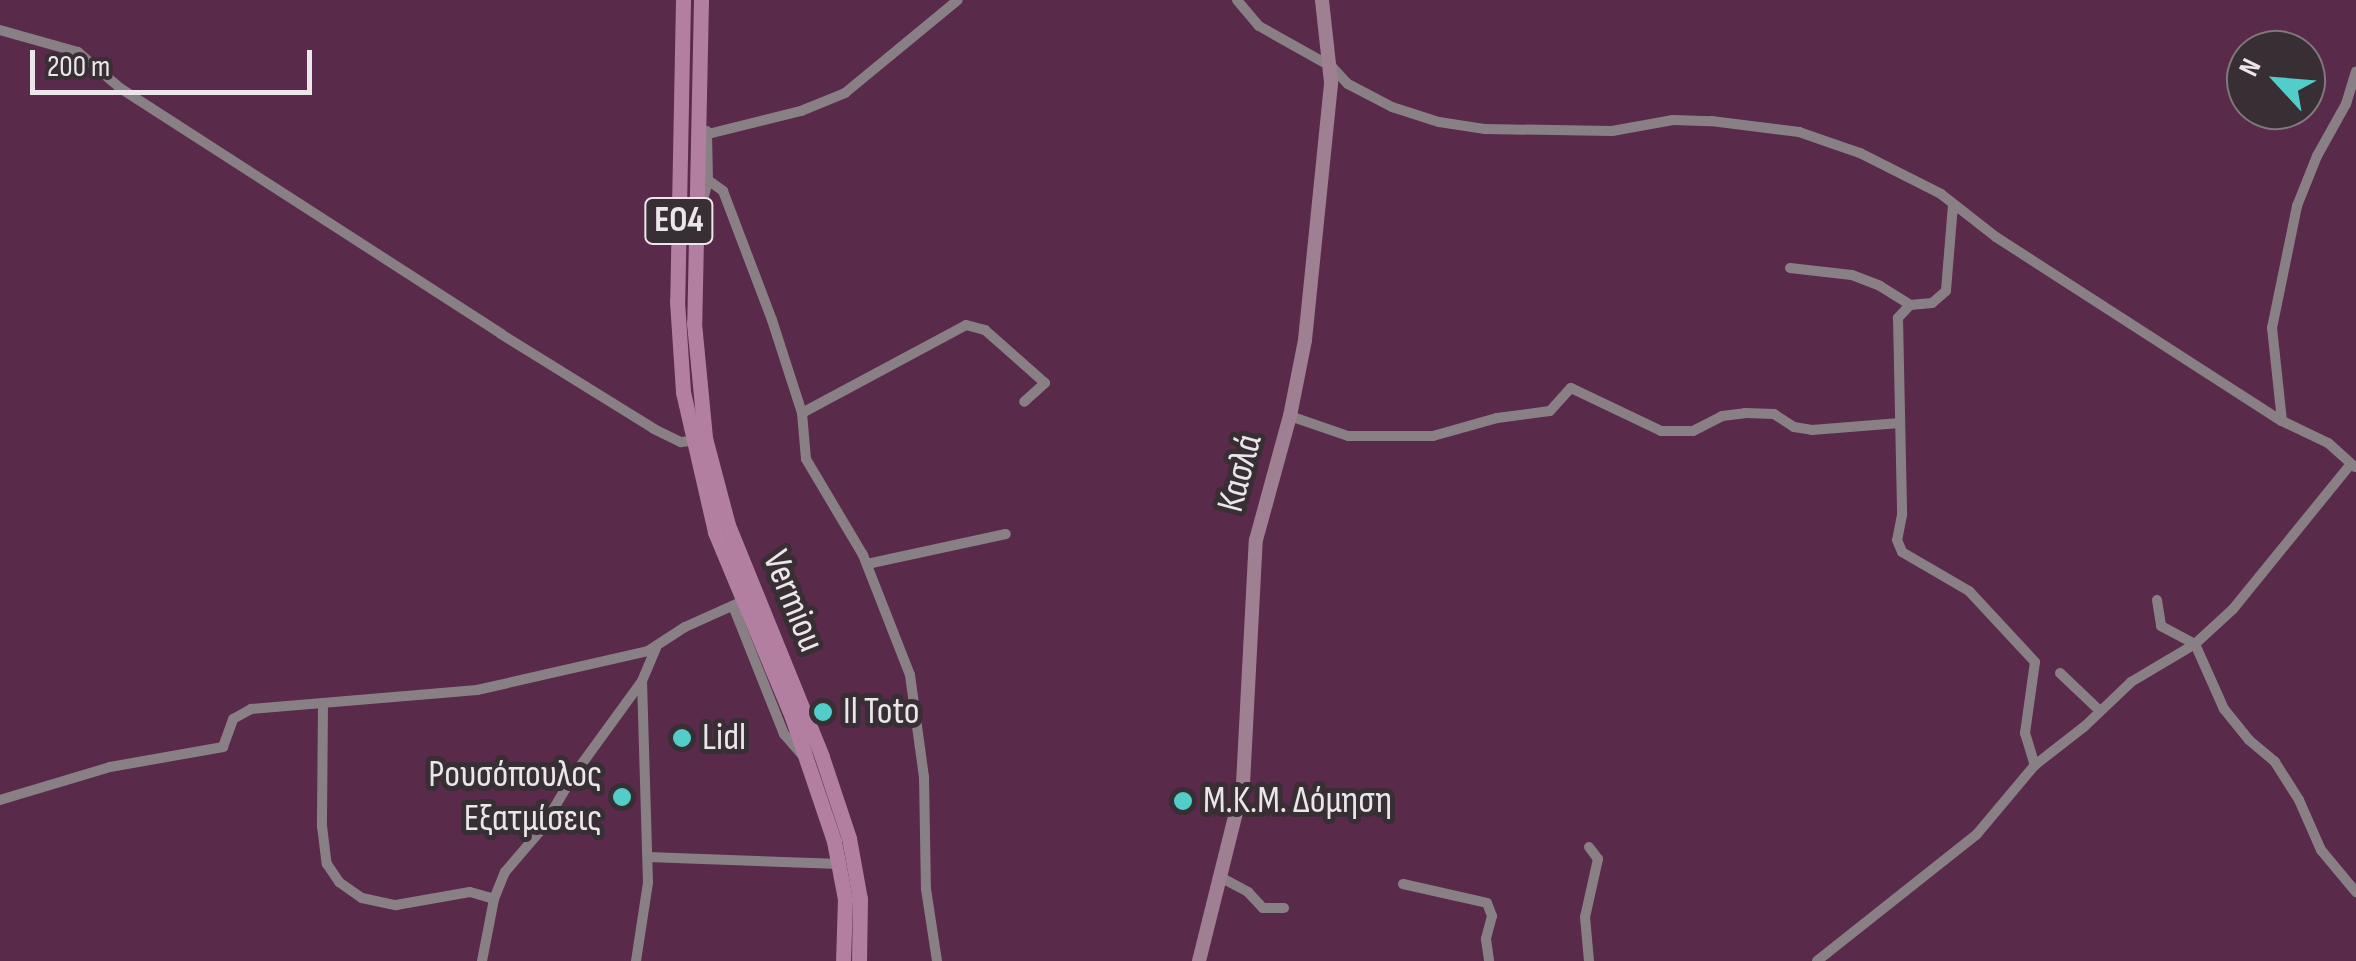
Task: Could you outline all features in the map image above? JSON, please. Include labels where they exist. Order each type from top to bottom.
[{"type":"main road","name":"ΕΟ4","points":[[682,0],[677,301],[698,440]]},
{"type":"main road","name":"ΕΟ4","points":[[698,440],[694,253],[701,0]]},
{"type":"main road","name":"Vermiou","points":[[698,440],[728,525],[744,600],[808,762],[840,864],[846,920],[843,961]]},
{"type":"main road","name":"Vermiou","points":[[744,600],[822,757],[849,838],[860,899],[859,961]]},
{"type":"street","points":[[708,134],[800,111],[845,93],[958,0]]},
{"type":"street","points":[[1237,0],[1266,30],[1332,67],[1348,84],[1392,108],[1473,128],[1612,131],[1684,120],[1799,132],[1910,175],[2282,421],[2328,444],[2353,466],[2234,610],[2194,644],[2148,670],[2035,765],[1977,834],[1817,961]]},
{"type":"street","name":"Κασλά","points":[[1199,961],[1222,878],[1246,756],[1256,540],[1306,340],[1332,67],[1322,0]]},
{"type":"street","points":[[0,30],[78,52],[120,88],[501,334],[667,436],[698,440]]},
{"type":"street","points":[[694,253],[708,180],[708,134],[700,68]]},
{"type":"street","points":[[2282,421],[2272,328],[2287,245],[2305,182],[2346,104],[2356,71]]},
{"type":"street","points":[[708,180],[723,192],[802,413],[806,459],[867,564],[910,675],[924,778],[926,889],[938,961]]},
{"type":"street","points":[[1953,205],[1946,291],[1932,303],[1910,305],[1900,312],[1898,323],[1899,547],[1969,591],[2035,662],[2025,733],[2035,765]]},
{"type":"street","points":[[1790,268],[1852,275],[1880,286],[1910,305]]},
{"type":"street","points":[[802,413],[959,327],[974,325],[1045,383],[1024,402]]},
{"type":"street","points":[[1290,416],[1348,436],[1433,436],[1497,418],[1550,411],[1571,388],[1661,431],[1693,431],[1722,416],[1746,413],[1774,414],[1794,427],[1812,430],[1900,423]]},
{"type":"street","points":[[867,564],[1006,534]]},
{"type":"street","points":[[0,800],[110,767],[223,747],[233,719],[251,709],[477,690],[656,648],[685,627],[744,600]]},
{"type":"street","points":[[2157,600],[2161,626],[2194,644],[2224,708],[2249,740],[2275,762],[2299,800],[2322,850],[2356,892]]},
{"type":"street","points":[[482,961],[494,899],[505,872],[542,830],[568,784],[642,681],[656,648]]},
{"type":"street","points":[[2060,672],[2100,711]]},
{"type":"street","points":[[636,961],[646,913],[648,857],[642,681]]},
{"type":"street","points":[[322,704],[322,826],[325,857],[339,882],[362,898],[396,905],[470,892],[494,899]]},
{"type":"street","points":[[1589,846],[1598,859],[1585,917],[1589,961]]},
{"type":"street","points":[[648,857],[840,864]]},
{"type":"street","points":[[1222,878],[1248,892],[1263,908],[1284,908]]},
{"type":"street","points":[[1403,884],[1487,903],[1492,916],[1486,940],[1489,961]]},
{"type":"shaded area","points":[[0,0],[2356,0],[2356,961],[0,961]]},
{"type":"place","name":"Il Toto","points":[[823,712]]},
{"type":"place","name":"Lidl","points":[[682,738]]},
{"type":"place","name":"Ρουσόπουλος Εξατμίσεις","points":[[622,797]]},
{"type":"place","name":"Μ.Κ.Μ. Δόμηση","points":[[1183,801]]}]
